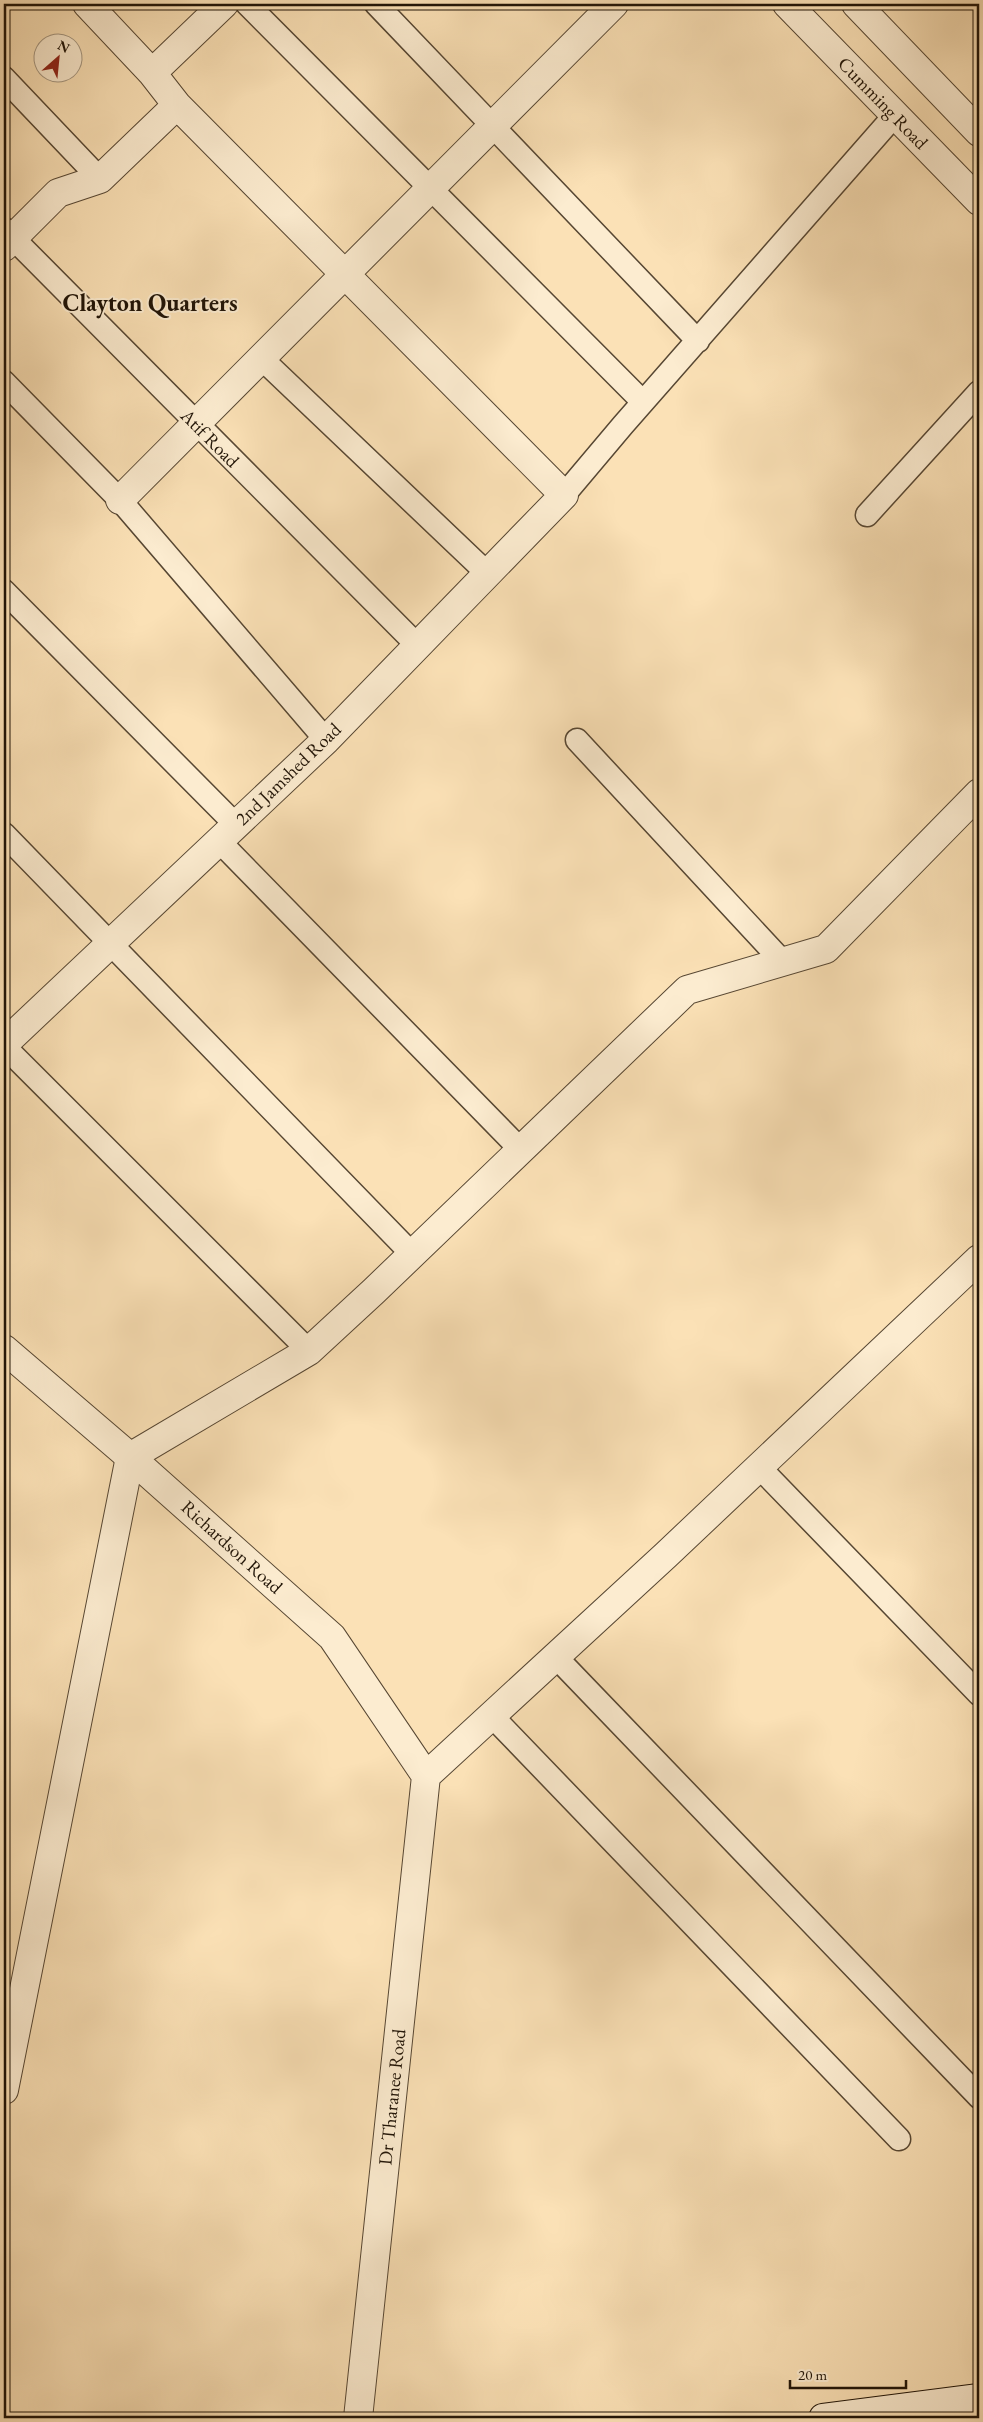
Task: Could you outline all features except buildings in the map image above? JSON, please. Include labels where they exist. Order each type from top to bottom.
[{"type":"street","points":[[87,4],[152,73],[177,105],[564,495]]},
{"type":"street","points":[[152,73],[224,4]]},
{"type":"street","points":[[120,500],[614,4]]},
{"type":"street","name":"Cumming Road","points":[[787,4],[894,116],[979,201]]},
{"type":"street","points":[[856,4],[975,119]]},
{"type":"street","points":[[7,238],[58,193],[100,178],[177,105]]},
{"type":"street","name":"2nd Jamshed Road","points":[[4,1045],[326,740],[564,495]]},
{"type":"street","points":[[4,2090],[130,1457],[309,1350],[412,1254],[687,990],[826,949],[979,793]]},
{"type":"street","points":[[426,1776],[759,1467],[979,1259]]},
{"type":"street","name":"Richardson Road","points":[[4,1349],[130,1457],[332,1637],[426,1776]]},
{"type":"street","name":"Dr Tharanee Road","points":[[358,2418],[426,1776]]},
{"type":"street","points":[[823,2418],[979,2398]]},
{"type":"lane","points":[[247,4],[643,402]]},
{"type":"lane","points":[[376,4],[698,341]]},
{"type":"lane","points":[[4,78],[100,178]]},
{"type":"lane","points":[[564,495],[894,116]]},
{"type":"lane","name":"Atif Road","points":[[7,238],[418,646]]},
{"type":"lane","points":[[261,358],[488,574]]},
{"type":"lane","points":[[4,382],[120,500],[326,740]]},
{"type":"lane","points":[[867,515],[979,392]]},
{"type":"lane","points":[[4,591],[521,1150]]},
{"type":"lane","points":[[576,740],[783,962]]},
{"type":"lane","points":[[4,834],[412,1254]]},
{"type":"lane","points":[[4,1045],[309,1350]]},
{"type":"lane","points":[[759,1467],[979,1694]]},
{"type":"lane","points":[[555,1656],[979,2097]]},
{"type":"lane","points":[[490,1715],[899,2140]]},
{"type":"district","name":"Clayton Quarters","points":[[150,302]]}]
